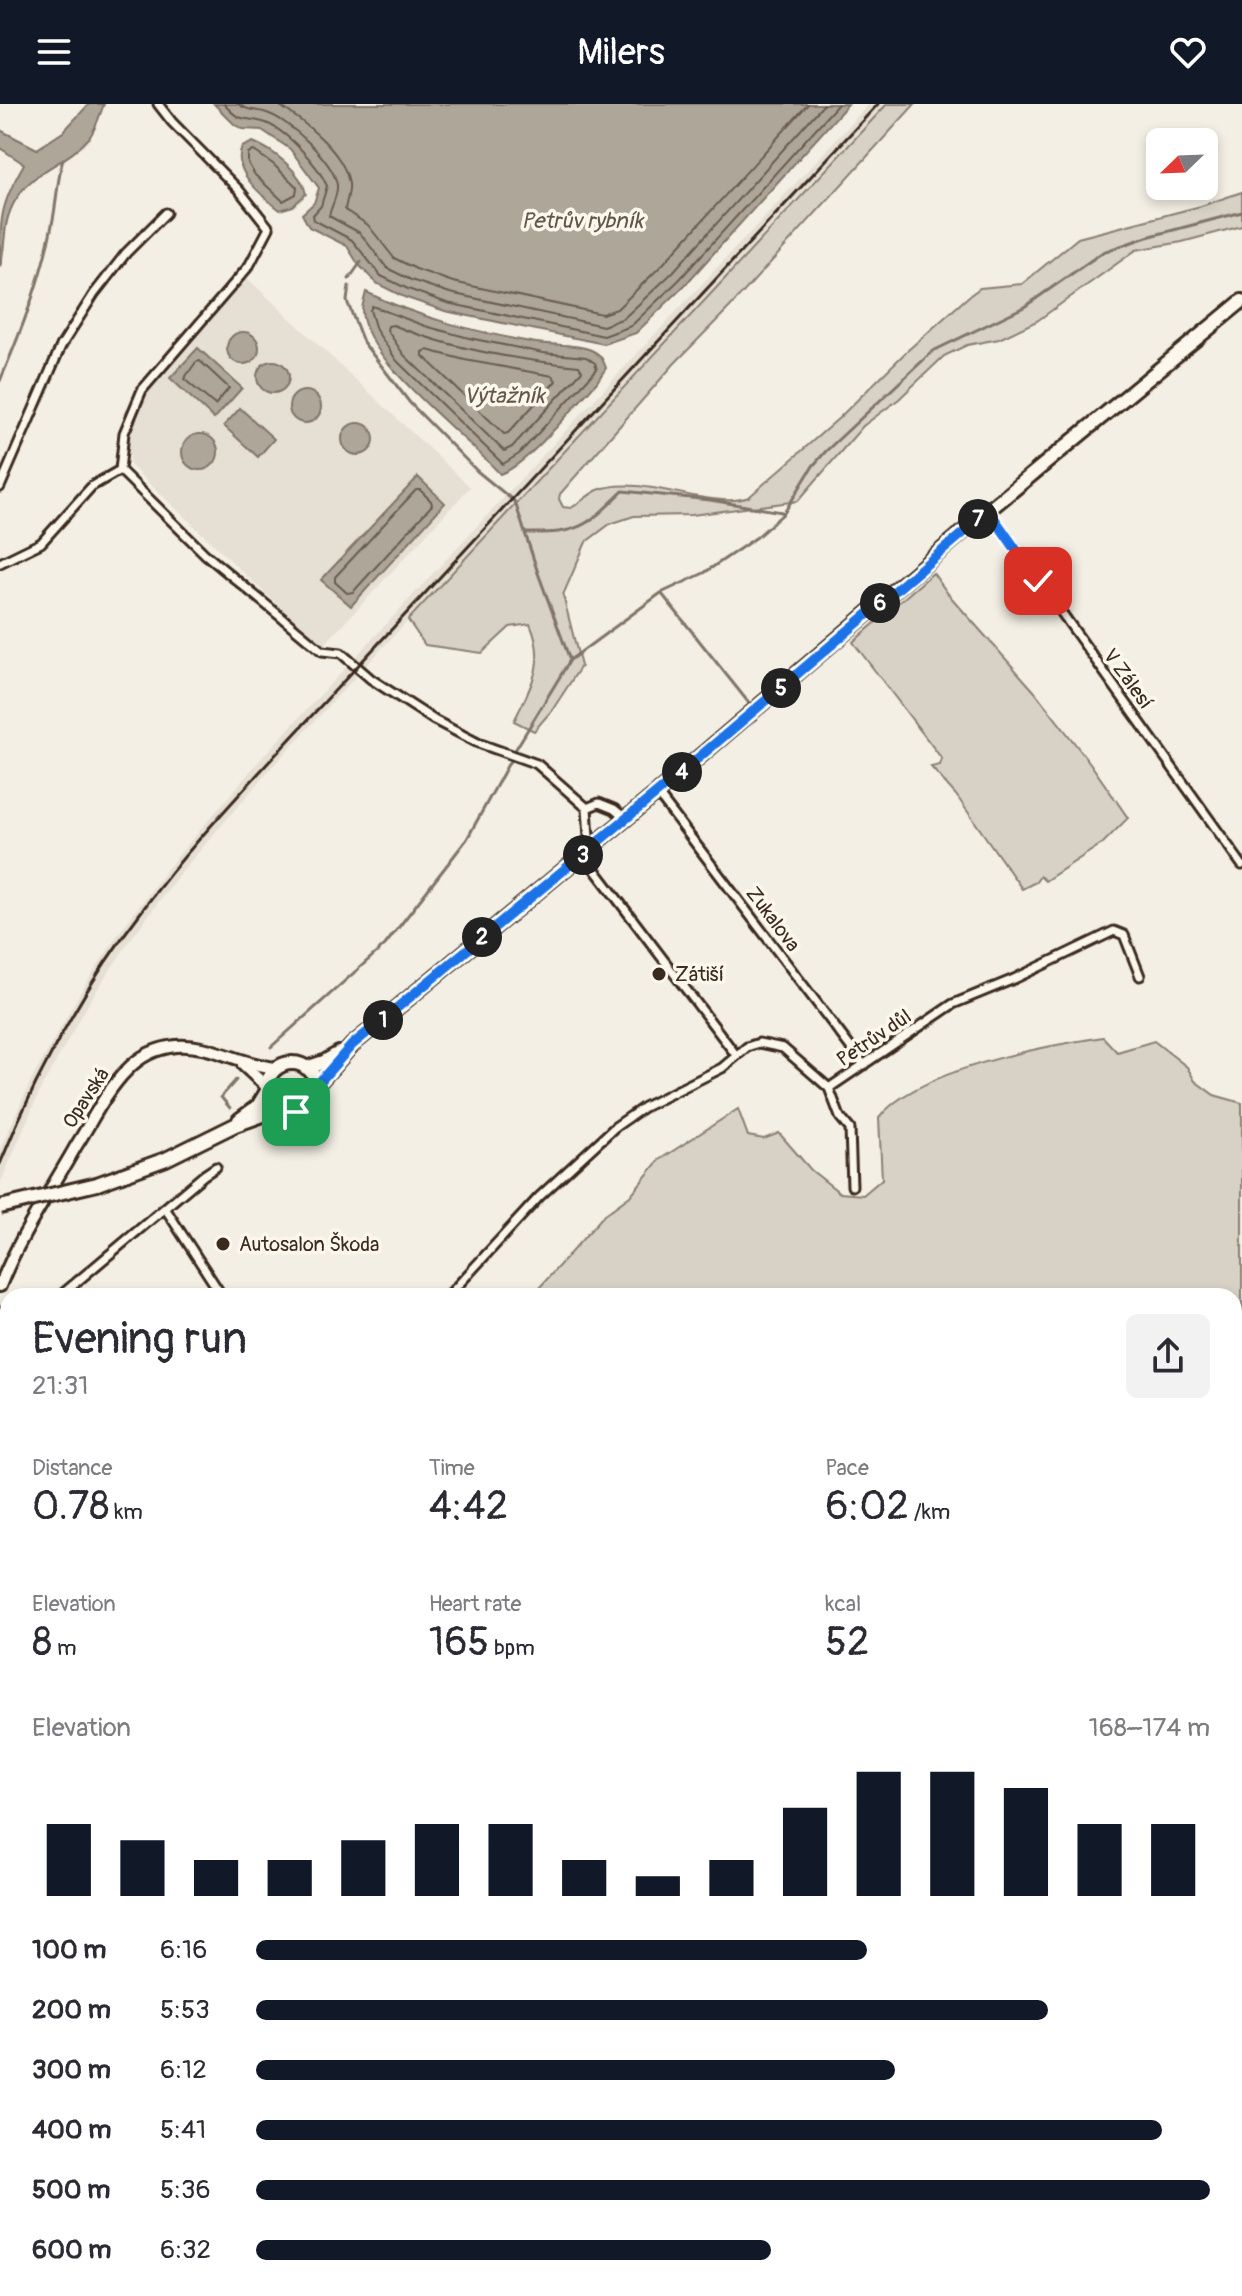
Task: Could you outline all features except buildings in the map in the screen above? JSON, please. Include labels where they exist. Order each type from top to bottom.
[{"type":"main road","points":[[235,1125],[258,1106],[271,1074],[277,1068],[289,1063],[306,1068],[324,1062],[352,1045],[1242,301]]},
{"type":"main road","points":[[316,1086],[352,1045]]},
{"type":"main road","name":"Opavská","points":[[0,1286],[36,1215],[109,1092],[127,1070],[148,1054],[177,1046],[201,1048],[238,1061],[277,1068]]},
{"type":"main road","points":[[238,1061],[267,1089],[272,1103],[292,1112],[304,1109],[313,1099],[316,1086],[306,1068]]},
{"type":"main road","points":[[0,1207],[97,1184],[166,1159],[235,1125],[280,1109]]},
{"type":"street","points":[[120,470],[124,433],[142,390],[249,266],[269,228],[239,190],[158,104]]},
{"type":"street","points":[[0,487],[61,346],[94,294],[126,253],[166,213]]},
{"type":"street","points":[[0,563],[41,543],[92,486],[120,470]]},
{"type":"street","points":[[120,470],[205,554],[322,651],[341,653],[371,679],[445,726],[478,743],[537,764],[587,808],[589,837],[594,845]]},
{"type":"street","name":"V Zálesí","points":[[989,511],[1242,865]]},
{"type":"street","name":"Zukalova","points":[[657,793],[864,1065]]},
{"type":"street","points":[[587,808],[599,803],[614,809],[626,819]]},
{"type":"street","points":[[583,854],[736,1055]]},
{"type":"street","name":"Petrův důl","points":[[455,1288],[539,1197],[615,1127],[644,1107],[722,1068],[736,1055],[759,1043],[783,1048],[829,1088],[953,1004],[1014,979],[1114,931],[1124,935],[1140,976]]},
{"type":"street","points":[[829,1088],[840,1117],[850,1129],[852,1186]]},
{"type":"street","points":[[70,1288],[216,1167]]},
{"type":"street","points":[[165,1208],[217,1288]]},
{"type":"shaded area","points":[[869,104],[887,104],[270,769],[177,877],[91,999],[42,1086],[0,1184],[0,1149],[31,1081],[80,993],[117,936],[167,869],[260,760]]},
{"type":"shaded area","points":[[887,104],[915,104],[674,364],[560,494],[563,507],[571,508],[598,490],[616,486],[655,488],[716,499],[749,497],[980,288],[1022,284],[1078,238],[1201,206],[1242,192],[1242,226],[1136,250],[1037,321],[999,339],[967,345],[944,356],[899,399],[863,426],[798,501],[692,515],[634,516],[610,524],[586,542],[563,595],[581,666],[553,709],[534,731],[514,721],[531,685],[537,663],[535,638],[530,624],[510,627],[482,653],[425,645],[408,620]]},
{"type":"shaded area","points":[[247,278],[470,487],[322,647],[130,465],[128,432],[137,407],[161,373]]},
{"type":"shaded area","points":[[933,573],[1034,691],[1128,818],[1103,843],[1045,881],[1040,876],[1036,882],[1022,889],[956,795],[931,767],[940,765],[942,759],[853,642]]},
{"type":"shaded area","points":[[1103,1037],[1117,1052],[1154,1041],[1187,1067],[1195,1081],[1214,1095],[1242,1103],[1242,1288],[539,1288],[604,1215],[630,1196],[659,1160],[738,1109],[748,1136],[764,1139],[779,1133],[811,1170],[840,1193],[863,1195],[882,1179],[879,1118],[897,1101],[921,1086],[950,1074],[1048,1047]]},
{"type":"water","points":[[89,104],[104,104],[89,138],[31,181],[15,201],[6,226],[0,267],[3,212],[10,190],[24,164],[0,148],[0,130],[37,149],[63,132]]},
{"type":"water","name":"Petrův rybník","points":[[214,104],[848,104],[685,285],[636,333],[604,344],[445,311],[404,297],[376,283],[358,264],[347,246],[309,227],[302,214],[314,203],[319,188],[290,149],[262,130],[243,129],[235,125]]},
{"type":"water","points":[[253,142],[278,156],[299,178],[306,194],[293,206],[280,210],[244,174],[240,156],[242,147]]},
{"type":"water","name":"Výtažník","points":[[366,292],[406,309],[467,328],[530,342],[591,350],[599,355],[606,368],[537,448],[500,474],[397,374],[379,351],[367,330],[362,310]]},
{"type":"water","points":[[243,332],[254,337],[259,348],[254,359],[243,364],[232,359],[227,348],[232,337]]},
{"type":"water","points":[[198,348],[242,388],[214,419],[170,378]]},
{"type":"water","points":[[273,361],[284,366],[289,377],[284,388],[273,393],[262,388],[257,377],[262,366]]},
{"type":"water","points":[[305,391],[316,396],[321,407],[316,418],[305,423],[294,418],[289,407],[294,396]]},
{"type":"water","points":[[240,408],[274,439],[258,457],[224,426]]},
{"type":"water","points":[[358,423],[369,428],[374,439],[369,450],[358,455],[347,450],[342,439],[347,428]]},
{"type":"water","points":[[200,434],[213,439],[218,452],[213,465],[200,470],[187,465],[182,452],[187,439]]},
{"type":"water","points":[[418,477],[445,503],[351,606],[321,580]]},
{"type":"waterway","points":[[0,381],[25,320],[45,257],[63,159]]},
{"type":"waterway","points":[[514,752],[570,660],[661,593],[704,573],[757,537],[784,513],[826,451],[933,351],[1024,307],[1103,252],[1242,212]]},
{"type":"waterway","points":[[349,279],[361,262]]},
{"type":"waterway","points":[[349,286],[347,301],[363,342],[410,403],[477,471],[515,502],[570,660]]},
{"type":"waterway","points":[[526,533],[558,532],[580,526],[600,513],[623,491],[710,500],[782,512]]},
{"type":"waterway","points":[[662,594],[752,707]]},
{"type":"waterway","points":[[271,1047],[385,945],[467,839],[512,757]]},
{"type":"waterway","points":[[230,1108],[221,1097],[236,1080]]},
{"type":"railway","points":[[0,1164],[64,1029],[125,934],[175,868],[266,765],[878,104]]},
{"type":"place","name":"Zátiší","points":[[659,974]]},
{"type":"place","name":"Autosalon Škoda","points":[[223,1244]]},
{"type":"route","points":[[296,1112],[311,1103],[316,1086],[352,1045],[657,793],[989,511],[1038,581]]}]
